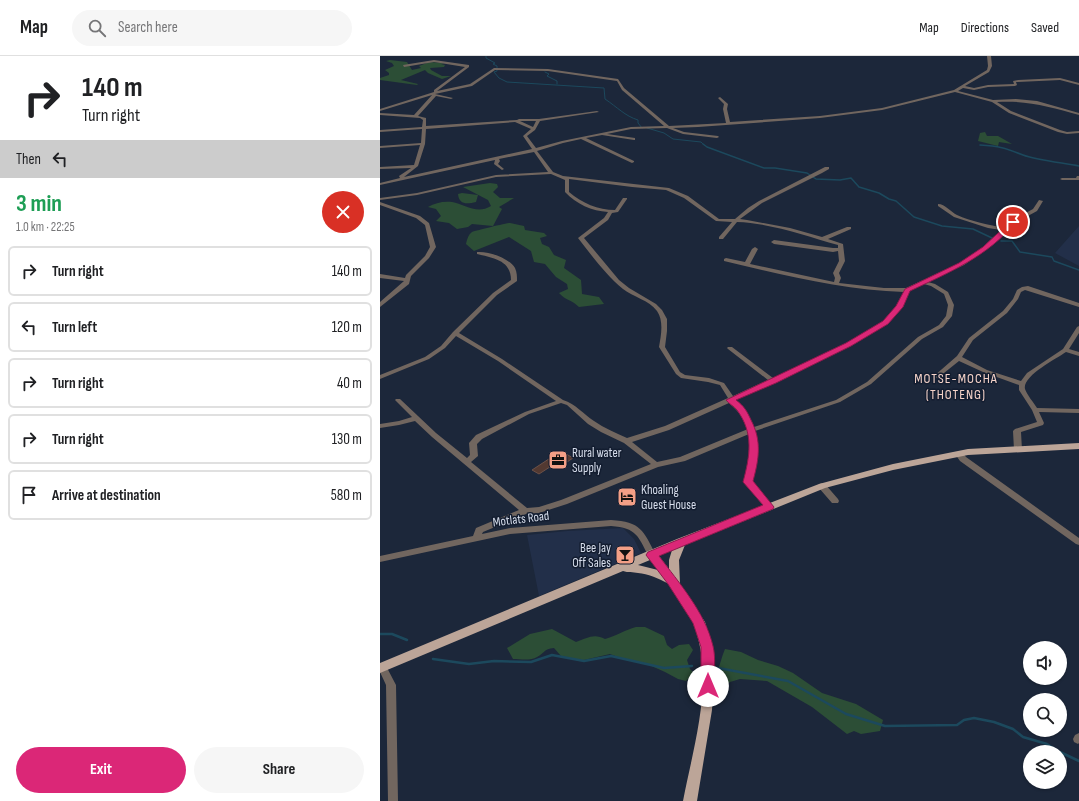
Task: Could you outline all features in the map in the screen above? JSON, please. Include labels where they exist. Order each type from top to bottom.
[{"type":"main road","points":[[381,667],[681,542],[822,486],[893,466],[959,454],[1079,446]]},
{"type":"main road","points":[[673,583],[674,560],[681,542]]},
{"type":"main road","points":[[652,555],[673,583],[698,622],[707,647],[708,699],[690,801]]},
{"type":"main road","points":[[618,568],[636,568],[652,571],[673,583]]},
{"type":"street","points":[[380,184],[497,159],[582,138],[641,127],[728,124],[862,112],[955,91],[988,71],[990,66],[989,56]]},
{"type":"street","points":[[404,66],[434,61],[468,66],[444,86],[430,94]]},
{"type":"street","points":[[380,110],[430,94],[471,85],[494,68],[505,70],[543,69],[618,80],[623,89],[666,127],[683,132],[717,137]]},
{"type":"street","points":[[962,87],[974,88],[1015,85],[1016,84],[1014,82],[1018,81],[1060,79],[1079,84]]},
{"type":"street","points":[[955,91],[993,101],[1010,112],[1059,131],[1067,133],[1077,131]]},
{"type":"street","points":[[430,94],[451,98]]},
{"type":"street","points":[[416,116],[435,95]]},
{"type":"street","points":[[720,98],[726,104],[725,109],[728,124]]},
{"type":"street","points":[[993,101],[1017,99],[1036,101],[1057,106],[1079,114]]},
{"type":"street","points":[[380,131],[539,120],[597,112]]},
{"type":"street","points":[[380,114],[416,116],[424,118],[425,127],[423,144],[416,166],[404,174],[401,177],[403,179]]},
{"type":"street","points":[[539,120],[534,129],[525,136],[551,173]]},
{"type":"street","points":[[516,121],[534,129]]},
{"type":"street","points":[[602,134],[609,137],[634,138]]},
{"type":"street","points":[[582,138],[632,162]]},
{"type":"street","points":[[380,147],[423,144]]},
{"type":"street","points":[[497,159],[498,161],[496,164],[502,169]]},
{"type":"street","points":[[380,168],[416,166]]},
{"type":"street","points":[[721,238],[735,219],[764,200],[826,168]]},
{"type":"street","points":[[380,199],[417,194],[496,176],[551,173],[565,177],[667,189],[686,197],[718,220],[735,219],[790,230],[840,244],[842,261],[836,273],[838,278],[836,283]]},
{"type":"street","points":[[565,177],[567,182],[567,192],[573,198],[587,206],[616,211],[625,199]]},
{"type":"street","points":[[1062,179],[1078,179],[1079,177]]},
{"type":"street","points":[[726,260],[747,264],[774,272],[881,291],[907,290],[925,283],[962,264],[985,248],[1013,222],[1035,210],[1041,202]]},
{"type":"street","points":[[380,203],[418,217],[427,224],[433,247],[427,257],[408,276],[407,282],[380,304]]},
{"type":"street","points":[[940,205],[956,216],[990,227],[1004,229]]},
{"type":"street","points":[[611,211],[606,219],[581,238],[617,280],[655,305],[662,315],[665,323],[662,347],[678,374],[682,377],[709,380],[722,384],[731,399],[740,408],[752,430],[755,446],[753,464],[748,482],[769,507]]},
{"type":"street","points":[[823,239],[849,228]]},
{"type":"street","points":[[774,242],[833,250],[840,249]]},
{"type":"street","points":[[747,264],[756,249]]},
{"type":"street","points":[[380,377],[427,358],[443,347],[455,333],[495,294],[514,281],[514,269],[510,265],[502,260],[479,253]]},
{"type":"street","points":[[380,276],[408,280]]},
{"type":"street","points":[[477,537],[479,530],[525,511],[539,510],[564,502],[656,465],[682,459],[752,430],[838,401],[869,383],[920,338],[941,326],[949,316],[950,301],[946,293],[925,283]]},
{"type":"street","points":[[937,376],[958,358],[971,340],[992,324],[1017,298],[1019,291],[1024,288],[1079,305]]},
{"type":"street","points":[[628,441],[667,428],[773,381],[849,345],[885,323],[900,307],[907,290]]},
{"type":"street","points":[[1018,450],[1017,431],[1041,423],[1035,410],[1022,390],[1022,384],[1030,374],[1065,350],[1079,328]]},
{"type":"street","points":[[455,333],[500,360],[560,401],[568,404],[597,426],[628,441],[656,465]]},
{"type":"street","points":[[730,348],[773,381]]},
{"type":"street","points":[[1065,350],[1079,354]]},
{"type":"street","points":[[958,358],[985,371],[1022,384]]},
{"type":"street","points":[[398,400],[434,435],[468,461],[525,511]]},
{"type":"street","points":[[468,461],[474,456],[474,443],[479,437],[527,413],[560,401]]},
{"type":"street","points":[[1035,410],[1079,411]]},
{"type":"street","points":[[380,426],[399,424],[417,418]]},
{"type":"street","points":[[959,454],[963,459],[1079,542]]},
{"type":"street","points":[[822,486],[835,501]]},
{"type":"street","name":"Motlats Road","points":[[380,559],[510,531],[591,524],[624,523],[640,533],[652,555]]},
{"type":"street","points":[[381,667],[391,685],[393,801]]},
{"type":"shaded area","points":[[1079,226],[1079,266],[1055,253]]},
{"type":"shaded area","points":[[623,528],[634,539],[641,553],[539,596],[527,535]]},
{"type":"green space","points":[[386,61],[407,62],[412,70],[421,68],[419,66],[429,62],[444,63],[441,64],[445,65],[444,67],[430,68],[442,76],[451,76],[442,79],[428,73],[425,70],[401,80],[418,84],[417,85],[380,80],[380,78],[389,75],[389,73],[385,70],[394,66],[392,63]]},
{"type":"green space","points":[[985,132],[987,136],[998,136],[1012,144],[999,142],[998,146],[978,141],[980,133]]},
{"type":"green space","points":[[490,183],[497,184],[498,187],[493,192],[500,198],[514,198],[499,207],[502,209],[493,226],[472,224],[468,227],[457,229],[449,223],[436,221],[441,216],[436,209],[428,207],[433,204],[452,202],[476,209],[486,208],[491,206],[488,200],[463,187]]},
{"type":"green space","points":[[458,194],[478,195],[476,202],[462,202]]},
{"type":"green space","points":[[510,223],[524,226],[525,230],[544,233],[547,236],[540,238],[542,244],[549,247],[554,255],[566,260],[564,268],[581,280],[582,294],[599,297],[604,304],[579,307],[564,297],[559,293],[568,289],[567,284],[556,277],[545,264],[534,262],[531,251],[509,237],[474,251],[466,244],[472,232]]},
{"type":"green space","points":[[636,627],[645,627],[664,636],[667,645],[672,649],[679,645],[689,644],[693,650],[687,660],[690,669],[694,673],[686,681],[678,679],[647,664],[610,654],[584,660],[576,660],[561,656],[554,648],[544,651],[540,656],[532,659],[513,659],[507,648],[530,634],[552,629],[576,642],[594,636],[605,639]]},
{"type":"green space","points":[[725,649],[741,652],[758,660],[778,666],[793,673],[822,693],[856,704],[883,720],[880,731],[861,734],[854,731],[847,734],[812,707],[767,681],[740,679],[730,682],[723,688],[718,683],[715,676]]},
{"type":"building","name":"Rural water Supply","points":[[561,451],[573,458],[561,466],[556,463],[539,474],[532,470]]},
{"type":"waterway","points":[[486,56],[486,58],[495,63],[493,64],[497,66],[497,71],[494,72],[499,78],[507,82],[604,88],[605,99],[625,114],[638,120],[638,123],[642,128]]},
{"type":"waterway","points":[[545,72],[549,74],[547,76],[557,81],[557,84]]},
{"type":"waterway","points":[[647,128],[664,133],[673,139],[701,142],[703,144]]},
{"type":"waterway","points":[[703,144],[707,147],[764,168],[775,168],[807,173],[816,179],[840,180],[851,178],[859,187],[879,193],[896,201],[914,217],[942,226],[973,229],[992,238]]},
{"type":"waterway","points":[[980,145],[997,147],[1035,158],[1079,166]]},
{"type":"waterway","points":[[1001,241],[1012,241],[1020,252],[1052,257],[1054,261],[1079,270]]},
{"type":"waterway","points":[[380,634],[392,634],[407,640]]},
{"type":"waterway","points":[[433,659],[469,664],[494,661],[531,662],[552,655],[584,661],[611,656],[664,668],[692,666]]},
{"type":"waterway","points":[[718,668],[788,681],[846,714],[885,726],[957,725],[964,720],[974,718],[994,722],[1013,729],[1023,737],[1048,745]]},
{"type":"waterway","points":[[1067,755],[1079,761]]},
{"type":"place","name":"Rural water Supply","points":[[558,460]]},
{"type":"place","name":"Khoaling Guest House","points":[[627,497]]},
{"type":"place","name":"Bee Jay Off Sales","points":[[625,555]]},
{"type":"district","name":"MOTSE-MOCHA (THOTENG)","points":[[956,386]]},
{"type":"route","points":[[708,686],[707,647],[698,622],[672,581],[652,555],[769,507],[748,482],[753,464],[755,446],[752,430],[740,408],[730,400],[849,345],[885,323],[900,307],[907,290],[925,283],[962,264],[985,248],[1013,222]]}]
